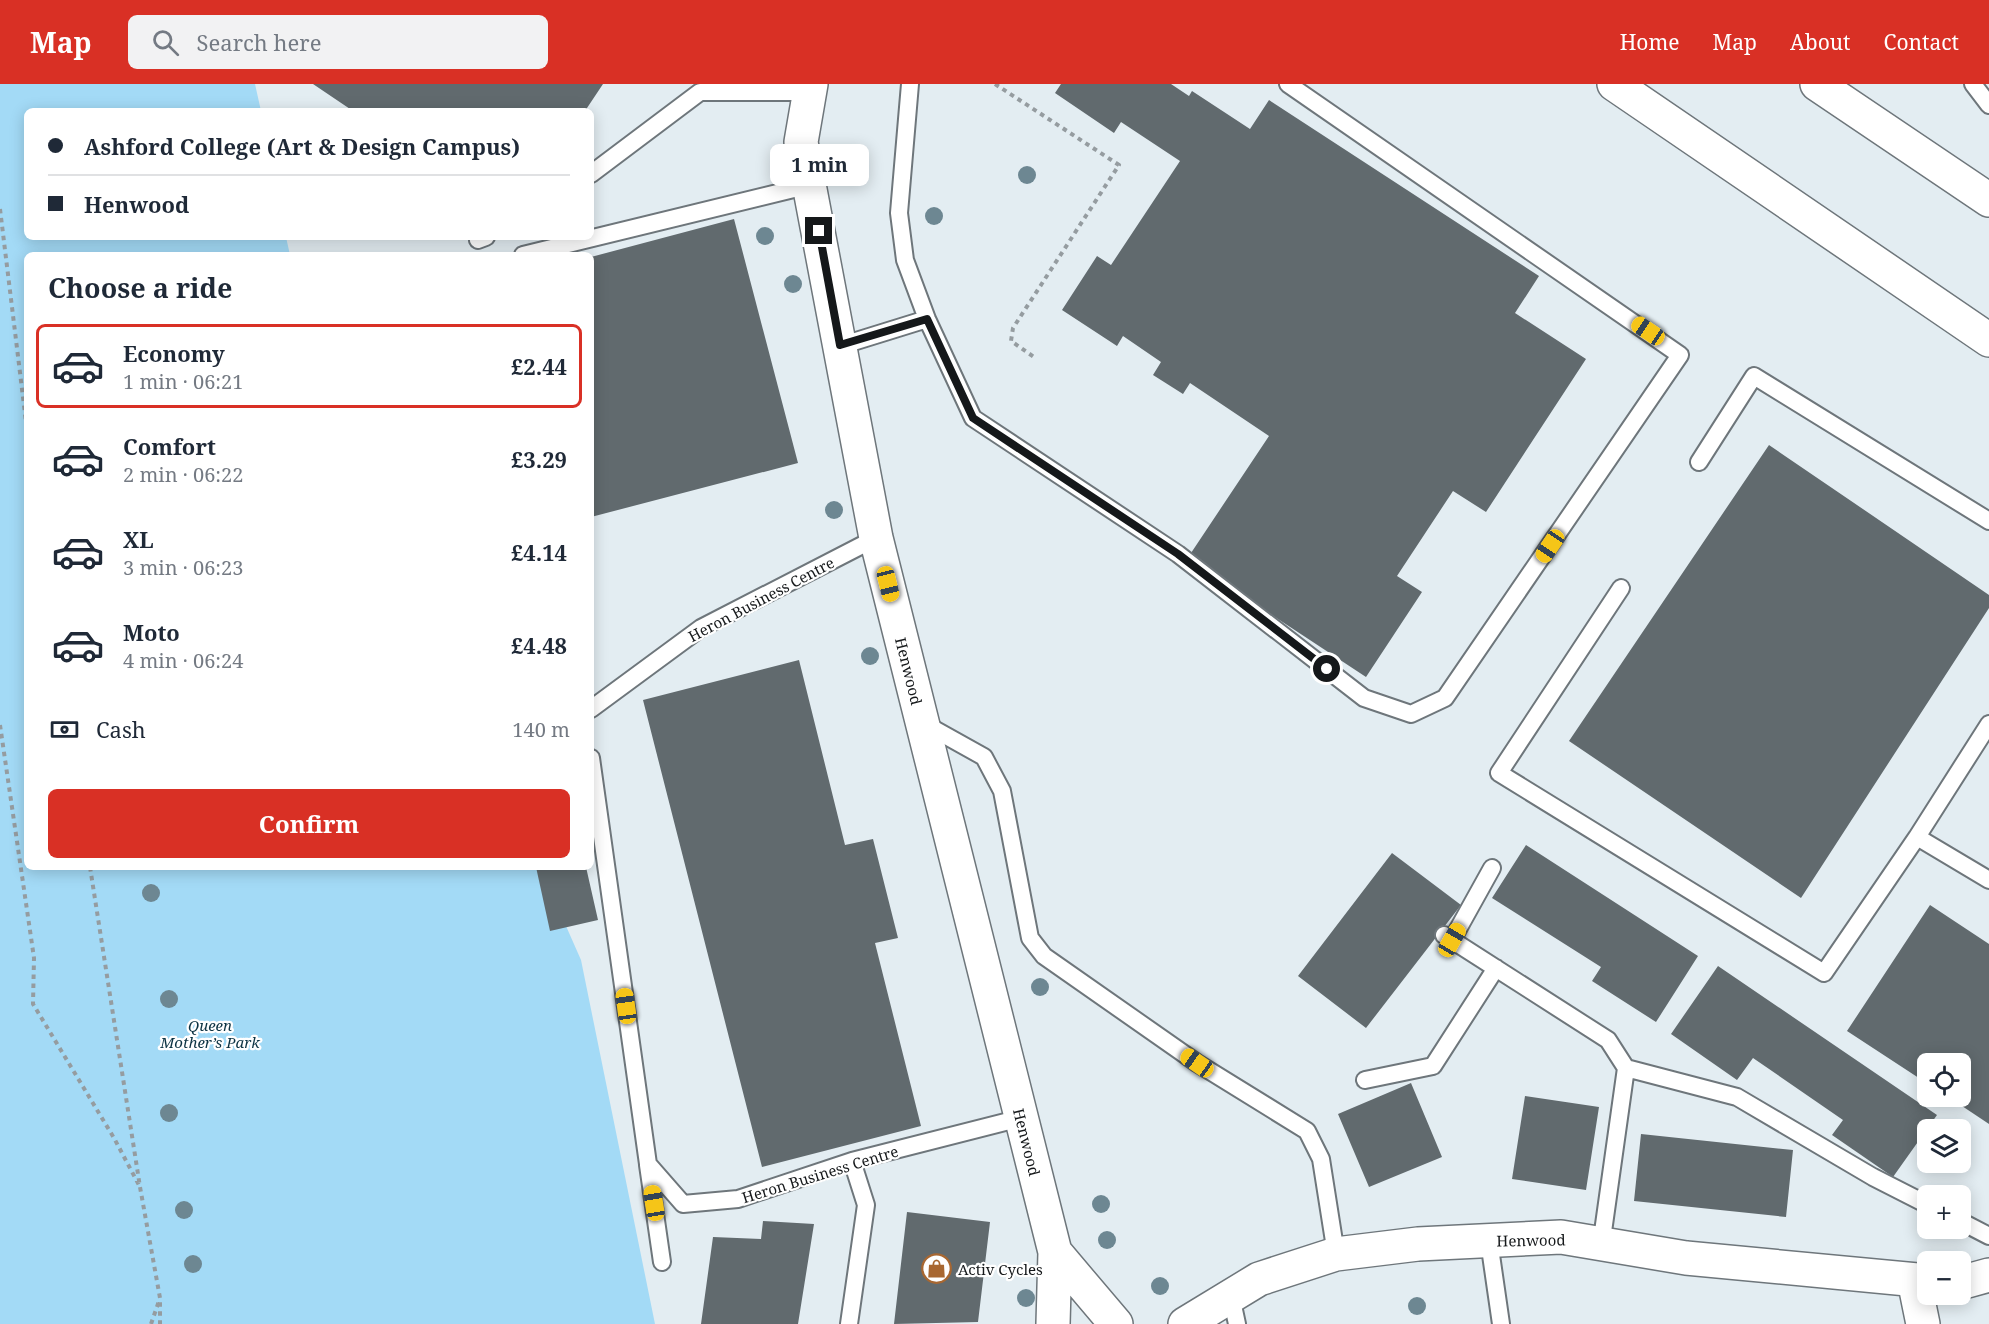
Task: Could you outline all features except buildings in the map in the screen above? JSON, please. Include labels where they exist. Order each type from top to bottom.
[{"type":"main road","points":[[1614,84],[1989,340]]},
{"type":"main road","points":[[1817,84],[1989,200]]},
{"type":"main road","name":"Henwood","points":[[810,88],[801,142],[876,538],[1055,1252],[1053,1324]]},
{"type":"main road","name":"Henwood","points":[[1185,1324],[1234,1310],[1259,1279],[1336,1254],[1418,1244],[1561,1238],[1686,1258],[1917,1281]]},
{"type":"main road","name":"Henwood","points":[[1055,1252],[1116,1324]]},
{"type":"main road","points":[[1971,1280],[1989,1275]]},
{"type":"main road","points":[[1922,1305],[1923,1324]]},
{"type":"lane","points":[[909,84],[899,213],[904,260],[927,319],[973,418],[1178,554],[1364,698],[1411,714],[1445,698],[1680,355],[1288,84]]},
{"type":"lane","points":[[1972,84],[1989,105]]},
{"type":"lane","points":[[594,172],[700,92],[810,88]]},
{"type":"lane","points":[[594,237],[810,184]]},
{"type":"lane","points":[[535,252],[584,240]]},
{"type":"lane","points":[[840,345],[927,319]]},
{"type":"lane","points":[[1699,462],[1754,376],[1989,521]]},
{"type":"lane","name":"Heron Business Centre","points":[[594,707],[701,628],[876,538]]},
{"type":"lane","points":[[1621,588],[1499,773],[1824,973],[1917,837],[1989,724]]},
{"type":"lane","points":[[922,723],[984,758],[1002,791],[1030,938],[1044,956],[1197,1063],[1306,1131],[1321,1159],[1336,1254]]},
{"type":"lane","points":[[594,779],[662,1262]]},
{"type":"lane","points":[[1917,837],[1989,880]]},
{"type":"lane","points":[[1492,868],[1448,938],[1608,1040],[1626,1068],[1601,1246]]},
{"type":"lane","points":[[1365,1080],[1433,1066],[1496,968]]},
{"type":"lane","points":[[1626,1068],[1737,1097],[1873,1177],[1917,1199]]},
{"type":"lane","name":"Heron Business Centre","points":[[648,1164],[683,1204],[738,1199],[852,1161],[1021,1118]]},
{"type":"lane","points":[[849,1324],[866,1206],[852,1161]]},
{"type":"lane","points":[[1971,1227],[1989,1236]]},
{"type":"lane","points":[[1489,1241],[1501,1324]]},
{"type":"path","points":[[995,84],[1004,86],[1119,165],[1013,328],[1011,341],[1034,357]]},
{"type":"path","points":[[0,209],[24,405]]},
{"type":"path","points":[[0,725],[34,958],[33,1004],[114,1137],[140,1188]]},
{"type":"path","points":[[90,870],[140,1188],[160,1298],[160,1324]]},
{"type":"path","points":[[151,1324],[160,1298]]},
{"type":"green space","name":"Queen Mother’s Park","points":[[0,84],[255,84],[260,108],[24,108],[24,240],[287,240],[289,252],[24,252],[24,870],[541,870],[581,960],[655,1324],[0,1324]]},
{"type":"place","name":"Activ Cycles","points":[[937,1269]]},
{"type":"route","points":[[819,231],[840,345],[927,319],[973,418],[1178,554],[1327,669]]}]
